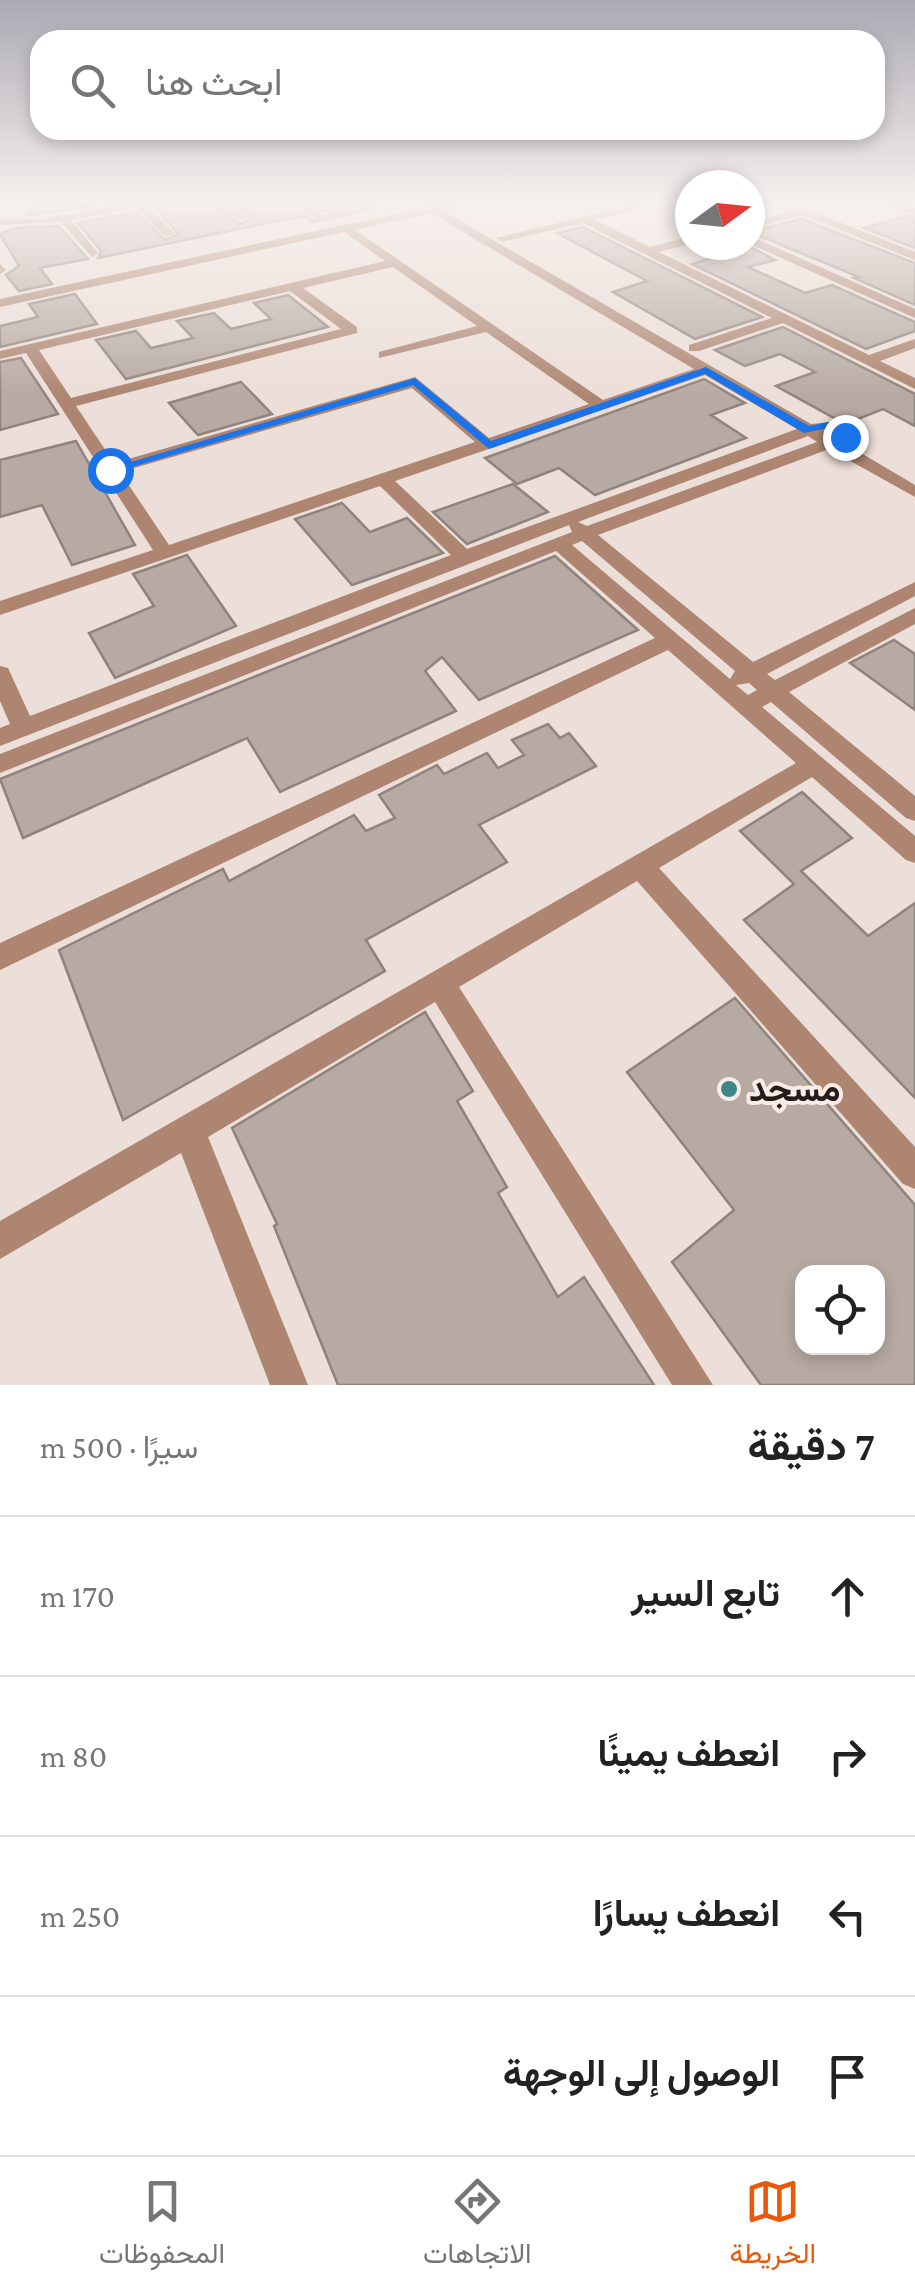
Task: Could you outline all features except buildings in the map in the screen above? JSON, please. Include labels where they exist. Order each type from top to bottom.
[{"type":"street","points":[[0,294],[135,269]]},
{"type":"street","points":[[0,303],[141,269]]},
{"type":"street","points":[[0,355],[371,269]]},
{"type":"street","points":[[402,269],[602,406]]},
{"type":"street","points":[[541,269],[706,370],[915,476]]},
{"type":"street","points":[[555,269],[694,348],[915,492]]},
{"type":"street","points":[[683,269],[915,384]]},
{"type":"street","points":[[814,269],[915,314]]},
{"type":"street","points":[[294,288],[384,356],[489,446]]},
{"type":"street","points":[[694,348],[782,319]]},
{"type":"street","points":[[110,470],[384,356],[487,327]]},
{"type":"street","points":[[870,360],[915,343]]},
{"type":"street","points":[[30,348],[164,552]]},
{"type":"street","points":[[70,404],[384,356]]},
{"type":"street","points":[[0,608],[706,370]]},
{"type":"street","points":[[0,737],[566,518],[827,434]]},
{"type":"street","points":[[0,764],[827,434]]},
{"type":"street","points":[[382,478],[464,556]]},
{"type":"street","points":[[566,518],[915,811]]},
{"type":"street","points":[[559,543],[915,852]]},
{"type":"street","points":[[746,706],[762,682],[915,588]]},
{"type":"street","points":[[723,687],[762,682],[910,622]]},
{"type":"street","points":[[0,957],[668,641]]},
{"type":"street","points":[[0,674],[23,728]]},
{"type":"street","points":[[0,1241],[814,764]]},
{"type":"street","points":[[640,866],[915,1172]]},
{"type":"street","points":[[440,982],[694,1385]]},
{"type":"street","points":[[189,1131],[289,1385]]},
{"type":"place","name":"مسجد","points":[[729,1089]]},
{"type":"route","points":[[110,470],[415,382],[489,446],[706,370],[808,430],[824,425],[845,437]]}]
